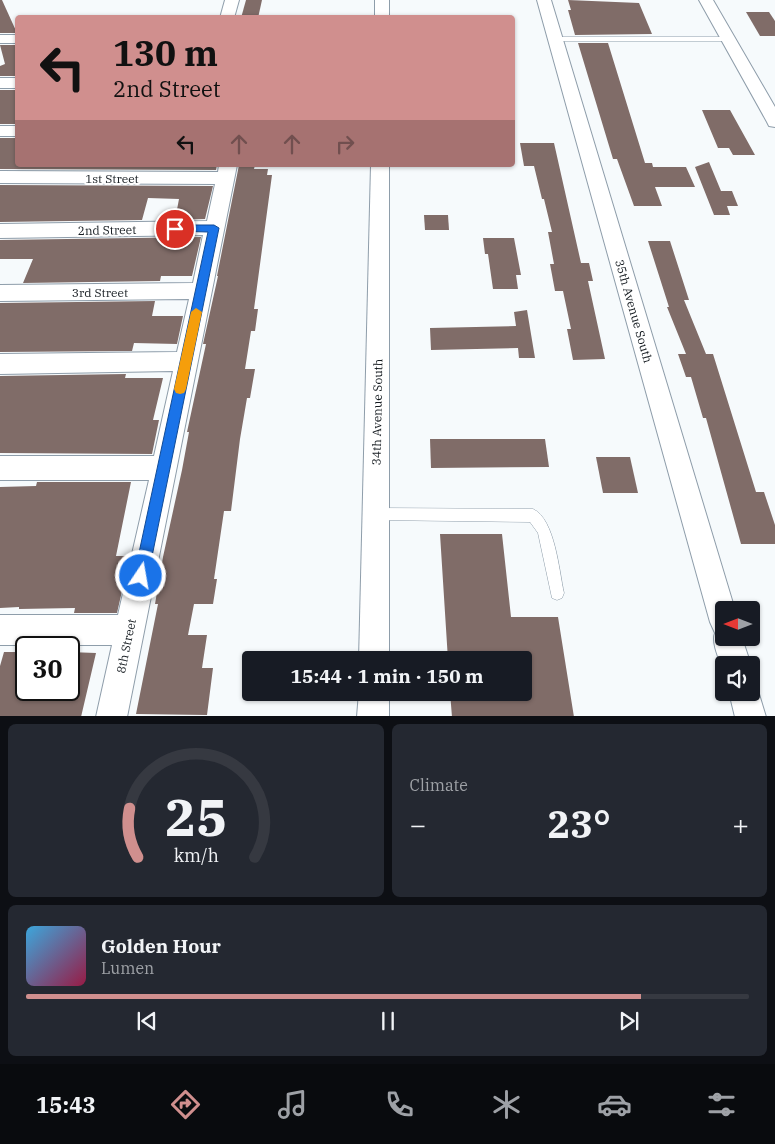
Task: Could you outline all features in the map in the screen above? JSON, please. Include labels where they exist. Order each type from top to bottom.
[{"type":"street","points":[[228,15],[232,0]]},
{"type":"street","points":[[382,0],[382,15]]},
{"type":"street","name":"35th Avenue South","points":[[544,0],[718,601]]},
{"type":"street","points":[[706,0],[775,122]]},
{"type":"street","points":[[0,39],[15,39]]},
{"type":"street","points":[[0,83],[15,83]]},
{"type":"street","points":[[0,131],[15,131]]},
{"type":"street","name":"34th Avenue South","points":[[374,651],[380,167]]},
{"type":"street","name":"1st Street","points":[[0,177],[226,172]]},
{"type":"street","name":"8th Street","points":[[111,716],[226,172]]},
{"type":"street","name":"2nd Street","points":[[0,231],[214,228]]},
{"type":"street","name":"3rd Street","points":[[0,293],[201,291]]},
{"type":"street","points":[[0,364],[186,362]]},
{"type":"street","points":[[0,468],[164,468]]},
{"type":"street","points":[[0,630],[130,630]]},
{"type":"street","points":[[373,716],[374,701]]},
{"type":"street","points":[[747,701],[751,716]]},
{"type":"lane","points":[[555,39],[728,39]]},
{"type":"lane","points":[[376,514],[533,516],[544,530],[557,593]]},
{"type":"building","points":[[0,0],[2,0],[15,29],[15,33],[0,33]]},
{"type":"building","points":[[246,0],[262,0],[259,15],[242,15]]},
{"type":"building","points":[[568,0],[639,3],[652,34],[575,35],[568,10],[571,10]]},
{"type":"building","points":[[746,12],[769,12],[775,21],[775,36],[760,36]]},
{"type":"building","points":[[578,43],[608,43],[645,163],[652,163],[653,167],[686,167],[695,187],[655,187],[662,206],[634,206],[617,159],[613,159]]},
{"type":"building","points":[[0,45],[15,45],[15,76],[0,76],[0,66],[5,64]]},
{"type":"building","points":[[0,90],[15,90],[15,124],[0,124]]},
{"type":"building","points":[[702,110],[730,110],[755,155],[733,155],[729,148],[718,148]]},
{"type":"building","points":[[0,138],[15,138],[15,167],[217,167],[216,170],[0,169]]},
{"type":"building","points":[[520,143],[554,143],[581,263],[589,263],[593,281],[588,281],[605,359],[573,360],[567,329],[571,329],[563,291],[555,291],[550,264],[554,264],[548,232],[552,232],[544,199],[542,199],[534,166],[524,166]]},
{"type":"building","points":[[709,162],[721,191],[732,191],[738,206],[727,206],[730,215],[714,215],[695,167]]},
{"type":"building","points":[[239,167],[268,169],[267,175],[272,175],[254,309],[258,309],[255,331],[251,331],[245,369],[255,369],[250,398],[247,398],[240,439],[231,511],[224,511],[214,579],[217,579],[213,604],[194,604],[188,635],[207,635],[202,668],[213,668],[207,715],[136,714],[158,604],[155,604],[163,557],[182,470],[189,432],[187,432],[206,344],[203,344]]},
{"type":"building","points":[[0,185],[213,186],[205,219],[175,220],[179,199],[148,198],[142,220],[0,222]]},
{"type":"building","points":[[424,215],[448,215],[449,230],[425,230]]},
{"type":"building","points":[[201,237],[192,276],[161,276],[160,281],[23,283],[33,259],[0,259],[0,240]]},
{"type":"building","points":[[483,238],[514,238],[521,275],[516,275],[518,289],[493,289],[488,254],[485,254]]},
{"type":"building","points":[[648,241],[670,241],[689,300],[684,300],[706,354],[713,354],[756,492],[764,492],[775,525],[775,544],[741,544],[706,418],[703,418],[691,377],[686,377],[678,354],[686,354],[667,307],[669,307]]},
{"type":"building","points":[[155,301],[152,316],[183,316],[177,344],[134,343],[132,351],[0,352],[0,303]]},
{"type":"building","points":[[527,310],[535,358],[519,358],[518,348],[431,350],[430,328],[516,326],[514,312]]},
{"type":"building","points":[[126,374],[125,378],[163,378],[153,420],[159,420],[152,454],[0,453],[0,376]]},
{"type":"building","points":[[430,439],[545,439],[549,467],[431,468]]},
{"type":"building","points":[[596,457],[630,457],[638,493],[603,493]]},
{"type":"building","points":[[37,482],[131,482],[116,556],[130,556],[117,613],[74,613],[75,608],[0,608],[0,487],[36,486]]},
{"type":"building","points":[[440,534],[502,534],[511,617],[558,617],[574,716],[452,716],[451,701],[532,701],[532,651],[447,651]]},
{"type":"building","points":[[4,652],[15,652],[15,701],[80,701],[80,652],[96,653],[81,716],[0,716],[0,666]]},
{"type":"slow traffic","points":[[180,389],[196,312]]},
{"type":"route","points":[[141,576],[214,228],[175,229]]}]
